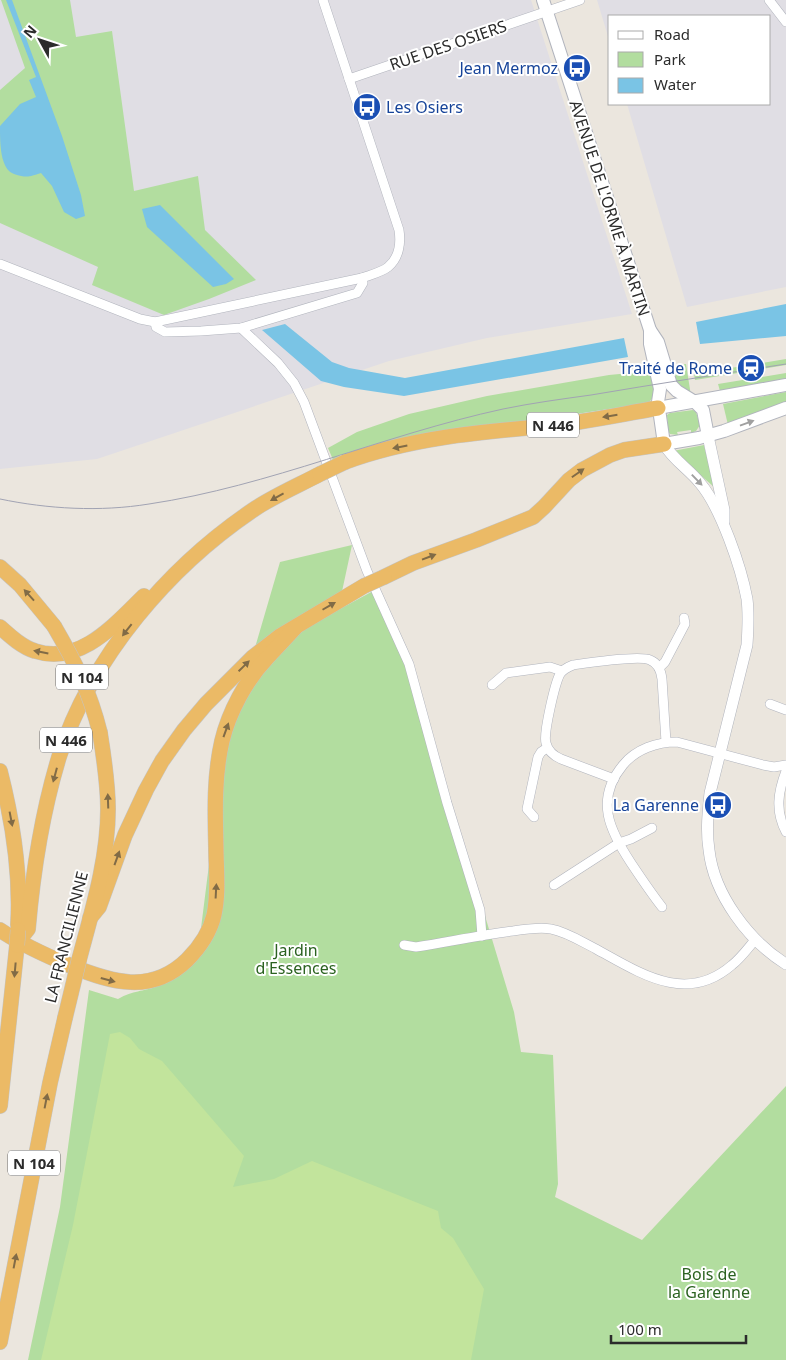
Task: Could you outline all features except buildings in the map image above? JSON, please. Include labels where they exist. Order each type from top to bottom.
[{"type":"highway","name":"N 446","points":[[20,937],[28,929],[33,874],[44,815],[60,757],[74,719],[98,672],[145,606],[170,580],[222,533],[257,508],[320,474],[372,452],[447,437],[550,426],[658,408]]},
{"type":"highway","points":[[90,918],[99,907],[125,835],[142,799],[168,753],[206,704],[253,657],[280,636],[364,586],[413,563],[533,517],[569,480],[582,470],[610,455],[624,450],[664,444]]},
{"type":"highway","name":"LA FRANCILIENNE","points":[[0,567],[20,585],[54,626],[89,692],[100,733],[107,786],[107,831],[90,918],[48,1093],[0,1342]]},
{"type":"highway","points":[[0,627],[14,639],[35,651],[53,654],[79,649],[95,640],[155,586],[170,580]]},
{"type":"highway","points":[[0,930],[57,960],[116,982],[148,981],[159,978],[182,965],[193,954],[209,929],[216,900],[214,810],[218,760],[223,739],[237,704],[252,676],[266,658],[295,628]]},
{"type":"highway","points":[[0,771],[16,847],[20,894],[20,937],[0,1106]]},
{"type":"main road","name":"AVENUE DE L'ORME À MARTIN","points":[[545,6],[650,330],[658,342],[671,385],[694,402]]},
{"type":"main road","name":"AVENUE DE L'ORME À MARTIN","points":[[650,330],[650,344],[660,389],[658,408],[664,444]]},
{"type":"main road","points":[[658,408],[786,385]]},
{"type":"main road","points":[[694,402],[703,410],[708,436]]},
{"type":"main road","points":[[664,444],[708,436],[786,408]]},
{"type":"street","points":[[0,264],[140,318],[155,322],[362,278],[388,268],[399,250],[400,230],[323,0]]},
{"type":"street","name":"RUE DES OSIERS","points":[[349,79],[545,6],[580,0]]},
{"type":"street","points":[[769,0],[786,22]]},
{"type":"street","points":[[155,322],[156,327],[165,332],[201,332],[241,328],[357,293],[363,283],[362,278]]},
{"type":"street","points":[[241,328],[278,363],[294,383],[304,402],[367,571],[409,664],[447,803],[480,910],[482,936]]},
{"type":"street","points":[[708,436],[724,510],[724,524]]},
{"type":"street","points":[[664,444],[669,453],[699,481],[710,496],[724,524],[745,593],[748,628],[742,668],[710,793],[708,812],[709,851],[713,867],[727,902],[755,940],[774,957],[786,964]]},
{"type":"street","points":[[659,668],[684,624],[684,618]]},
{"type":"street","points":[[614,778],[561,760],[547,748],[544,736],[557,682],[562,671],[573,665],[644,658],[650,660],[659,668],[662,679],[666,742]]},
{"type":"street","points":[[492,685],[506,673],[550,666],[562,671]]},
{"type":"street","points":[[770,704],[786,710]]},
{"type":"street","points":[[662,907],[618,843],[607,813],[609,792],[614,778],[626,761],[635,754],[654,745],[666,742],[690,744],[720,754],[770,766],[786,765]]},
{"type":"street","points":[[534,817],[527,809],[538,757],[547,748]]},
{"type":"street","points":[[770,766],[780,786]]},
{"type":"street","points":[[786,771],[780,786],[778,813],[786,832]]},
{"type":"street","points":[[554,884],[618,843],[631,839],[652,828]]},
{"type":"street","points":[[404,945],[416,947],[543,928],[564,933],[641,974],[672,984],[702,982],[717,976],[732,965],[755,940]]},
{"type":"shaded area","points":[[0,0],[531,0],[632,314],[487,338],[389,361],[97,459],[0,469]]},
{"type":"shaded area","points":[[597,0],[786,0],[786,287],[687,307],[627,105],[771,105],[771,15],[608,15],[608,36]]},
{"type":"green space","points":[[1,0],[70,0],[76,37],[112,31],[134,191],[198,176],[205,230],[256,280],[164,315],[92,285],[98,267],[0,223],[0,90],[25,68]]},
{"type":"green space","points":[[786,359],[786,365],[695,380],[694,374]]},
{"type":"green space","points":[[686,364],[691,396],[679,388],[670,366]]},
{"type":"green space","points":[[651,371],[655,392],[648,403],[550,418],[334,462],[328,448],[357,432],[409,414],[487,396],[609,375]]},
{"type":"green space","points":[[786,373],[786,381],[720,391],[718,384]]},
{"type":"green space","points":[[786,392],[786,404],[728,425],[723,404]]},
{"type":"green space","points":[[693,410],[696,412],[700,425],[696,431],[691,433],[691,430],[677,432],[678,435],[670,434],[668,431],[667,415]]},
{"type":"green space","points":[[704,445],[714,487],[673,451]]},
{"type":"green space","points":[[352,545],[338,610],[375,590],[409,664],[514,1012],[521,1052],[553,1055],[558,1184],[555,1197],[642,1240],[786,1086],[786,1360],[28,1360],[60,1207],[89,990],[118,999],[163,984],[179,975],[197,960],[225,737],[235,716],[280,562]]},
{"type":"green space","points":[[120,1032],[130,1038],[139,1049],[162,1061],[244,1156],[233,1187],[274,1179],[312,1161],[438,1211],[441,1228],[453,1238],[484,1289],[471,1360],[41,1360],[73,1225],[110,1034]]},
{"type":"water","points":[[6,0],[12,0],[62,136],[81,195],[85,216],[76,219],[64,212],[52,186],[41,173],[28,176],[14,174],[9,171],[3,161],[0,126],[20,104],[36,97],[29,80],[36,77]]},
{"type":"water","points":[[160,205],[234,279],[226,284],[213,287],[147,227],[142,209]]},
{"type":"water","points":[[786,304],[786,336],[700,344],[696,322]]},
{"type":"water","points":[[285,324],[332,362],[349,368],[405,378],[624,338],[628,357],[404,396],[344,387],[321,381],[262,330]]},
{"type":"tram line","points":[[0,499],[55,507],[93,509],[149,504],[194,496],[283,473],[414,432],[503,409],[786,364]]},
{"type":"place","name":"Jean Mermoz","points":[[577,68]]},
{"type":"place","name":"Les Osiers","points":[[367,107]]},
{"type":"place","name":"Traité de Rome","points":[[751,368]]},
{"type":"place","name":"La Garenne","points":[[718,805]]},
{"type":"park label","name":"Jardin d'Essences","points":[[296,959]]},
{"type":"park label","name":"Bois de la Garenne","points":[[709,1283]]}]
